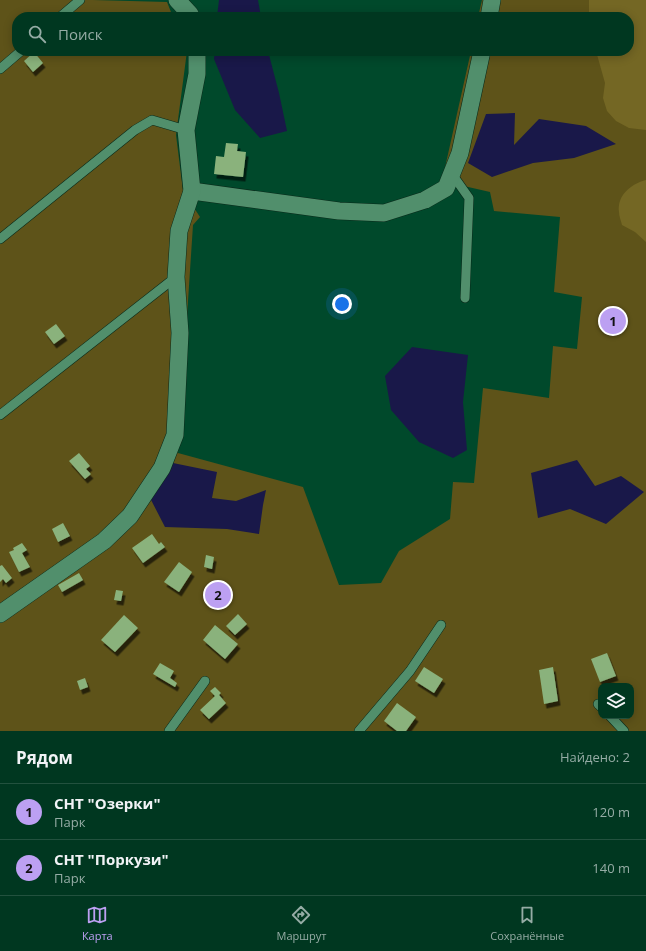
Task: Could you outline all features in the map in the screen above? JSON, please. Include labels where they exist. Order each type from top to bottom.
[{"type":"street","points":[[177,0],[188,12]]},
{"type":"street","points":[[490,12],[492,0]]},
{"type":"street","points":[[0,614],[104,541],[130,516],[162,468],[175,435],[180,333],[176,277],[180,231],[192,191],[186,130],[197,74],[197,56]]},
{"type":"street","points":[[192,191],[339,211],[384,213],[425,200],[446,188],[452,174],[460,153],[481,56]]},
{"type":"lane","points":[[66,12],[80,0]]},
{"type":"lane","points":[[0,69],[15,56]]},
{"type":"lane","points":[[0,239],[135,130],[152,120],[186,130]]},
{"type":"lane","points":[[452,174],[469,198],[465,298]]},
{"type":"lane","points":[[0,415],[176,277]]},
{"type":"lane","points":[[359,731],[410,671],[441,625]]},
{"type":"lane","points":[[169,731],[205,681]]},
{"type":"lane","points":[[613,719],[624,731]]},
{"type":"shaded area","points":[[0,0],[167,2],[171,12],[12,12],[12,56],[186,56],[176,135],[183,191],[200,217],[193,225],[178,453],[303,487],[339,585],[381,583],[399,551],[450,519],[453,482],[474,483],[483,388],[549,398],[553,346],[577,349],[582,297],[554,292],[560,217],[494,211],[490,192],[442,181],[470,56],[634,56],[634,12],[479,12],[482,0],[646,0],[646,731],[0,731]]},
{"type":"shaded area","points":[[219,0],[258,0],[260,12],[218,12]]},
{"type":"shaded area","points":[[589,0],[646,0],[646,130],[629,128],[616,121],[607,111],[603,98],[605,83],[597,56],[634,56],[634,12],[589,12]]},
{"type":"shaded area","points":[[214,56],[269,56],[287,131],[260,138],[235,110],[214,59]]},
{"type":"shaded area","points":[[515,113],[514,145],[539,119],[586,126],[616,144],[574,158],[533,163],[492,177],[468,163],[486,114]]},
{"type":"shaded area","points":[[646,180],[646,242],[635,232],[622,225],[619,215],[619,206],[620,200],[630,187]]},
{"type":"shaded area","points":[[412,347],[468,355],[463,402],[467,450],[453,458],[419,442],[391,410],[385,376]]},
{"type":"shaded area","points":[[577,460],[595,486],[621,476],[644,492],[606,524],[570,509],[538,518],[531,473]]},
{"type":"shaded area","points":[[173,463],[217,472],[212,498],[236,501],[266,490],[259,534],[227,529],[165,527],[149,496]]},
{"type":"building","points":[[30,56],[37,56],[43,63],[33,72],[24,61]]},
{"type":"building","points":[[226,143],[238,144],[237,151],[246,152],[243,177],[214,174],[216,156],[224,157]]},
{"type":"building","points":[[56,324],[65,336],[54,344],[45,332]]},
{"type":"building","points":[[79,453],[90,466],[86,469],[91,474],[85,479],[69,461]]},
{"type":"building","points":[[63,523],[70,536],[58,542],[52,529]]},
{"type":"building","points":[[152,534],[159,544],[161,542],[165,547],[143,563],[132,548]]},
{"type":"building","points":[[22,543],[27,550],[22,553],[30,567],[19,572],[9,552],[14,550],[13,548]]},
{"type":"building","points":[[206,555],[214,557],[212,569],[204,567]]},
{"type":"building","points":[[179,562],[192,572],[179,592],[164,582]]},
{"type":"building","points":[[2,565],[12,578],[6,583],[3,579],[0,582],[0,566]]},
{"type":"building","points":[[79,573],[83,580],[62,592],[58,585]]},
{"type":"building","points":[[116,590],[123,591],[121,601],[114,600]]},
{"type":"building","points":[[238,614],[247,624],[235,635],[226,626]]},
{"type":"building","points":[[124,615],[138,628],[115,652],[101,640]]},
{"type":"building","points":[[215,625],[238,644],[225,659],[203,640]]},
{"type":"building","points":[[607,653],[616,676],[600,682],[591,659]]},
{"type":"building","points":[[160,663],[174,671],[170,678],[177,683],[175,687],[153,674]]},
{"type":"building","points":[[424,667],[443,679],[434,693],[415,681]]},
{"type":"building","points":[[553,667],[558,701],[544,704],[539,670]]},
{"type":"building","points":[[85,678],[88,687],[80,690],[77,681]]},
{"type":"building","points":[[215,687],[221,693],[219,695],[226,703],[209,719],[200,710],[215,696],[210,691]]},
{"type":"building","points":[[397,703],[416,717],[406,731],[397,731],[384,721]]},
{"type":"place","name":"СНТ \"Озерки\"","points":[[613,321]]},
{"type":"place","name":"СНТ \"Поркузи\"","points":[[218,595]]}]
